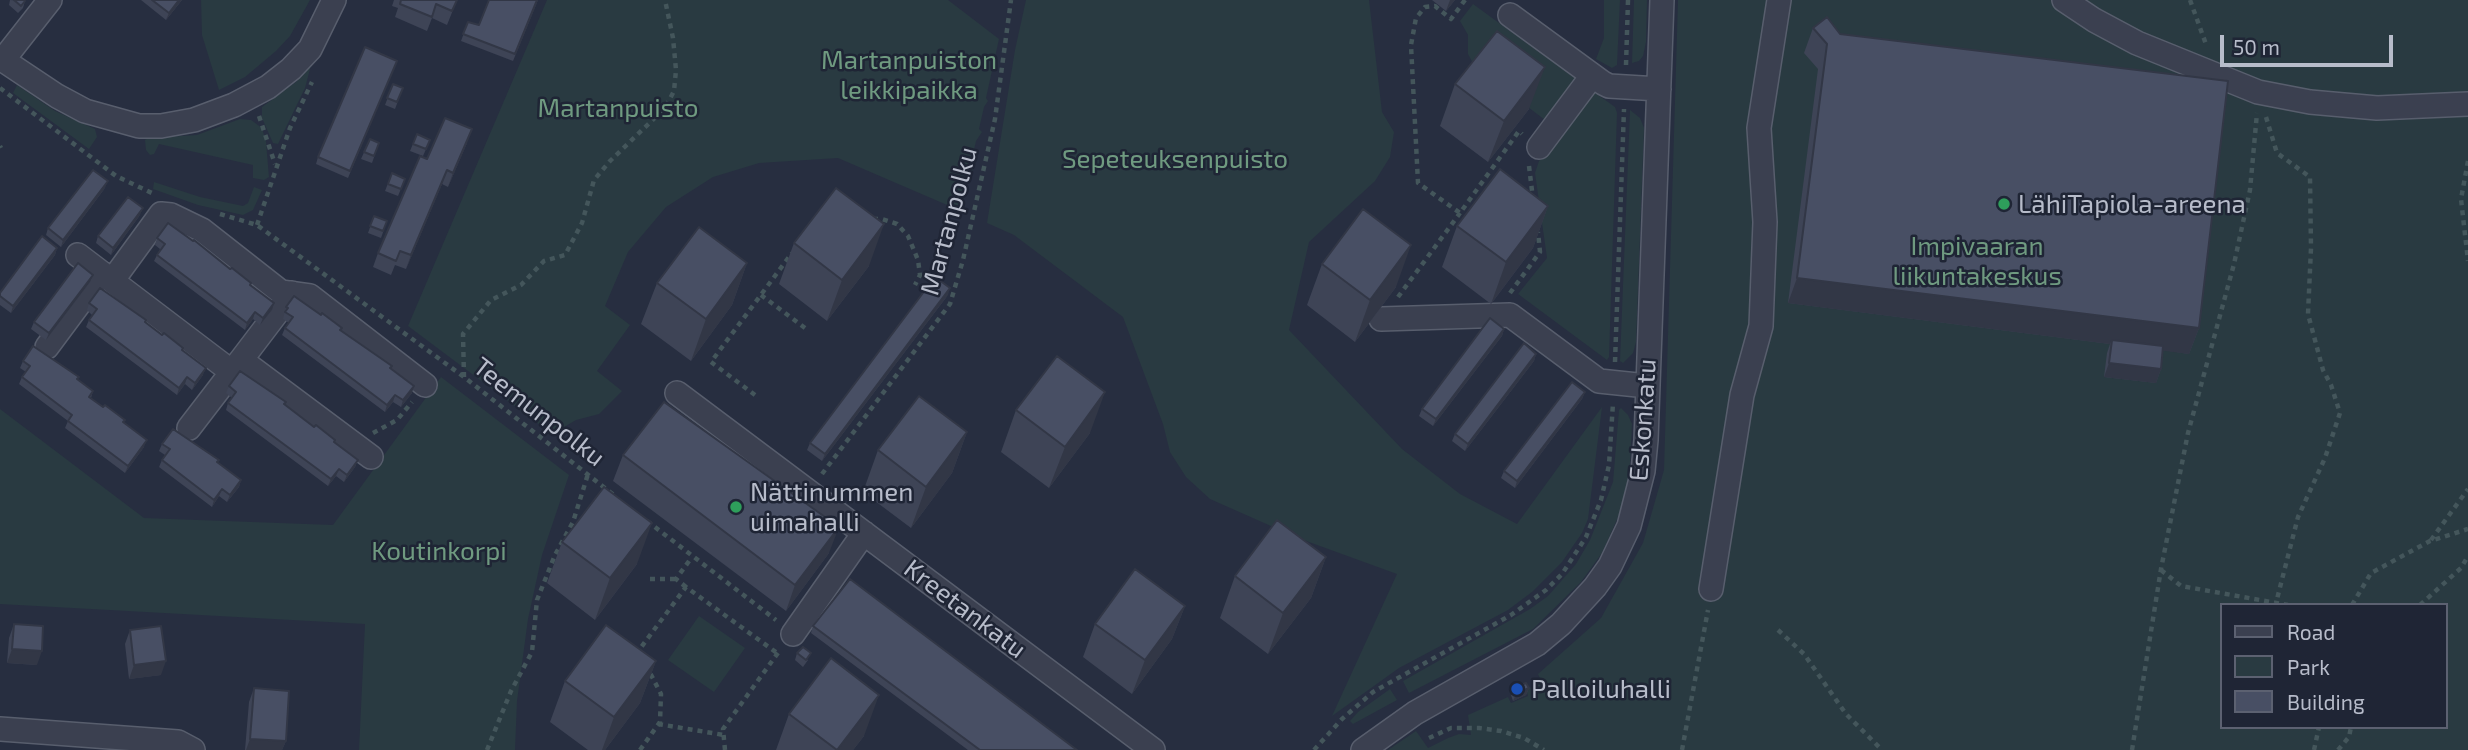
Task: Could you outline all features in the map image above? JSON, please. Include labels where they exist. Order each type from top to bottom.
[{"type":"street","points":[[50,0],[1,59],[85,111],[139,126],[161,126],[194,120],[268,87],[310,49],[334,0]]},
{"type":"street","name":"Eskonkatu","points":[[1363,750],[1415,713],[1537,645],[1561,624],[1595,587],[1620,546],[1637,498],[1646,440],[1662,0]]},
{"type":"street","points":[[1711,589],[1742,395],[1760,326],[1765,222],[1759,128],[1779,0]]},
{"type":"street","points":[[2064,0],[2137,43],[2259,92],[2310,102],[2377,108],[2468,104]]},
{"type":"street","points":[[1510,15],[1609,86],[1659,89]]},
{"type":"street","points":[[1539,147],[1592,76]]},
{"type":"street","points":[[47,347],[161,214],[171,215],[192,224],[281,292],[310,296],[425,385]]},
{"type":"street","points":[[78,255],[366,453]]},
{"type":"street","points":[[189,428],[292,293]]},
{"type":"street","points":[[1381,319],[1510,315],[1599,381],[1647,386]]},
{"type":"street","name":"Kreetankatu","points":[[677,393],[1153,750]]},
{"type":"street","points":[[793,634],[864,533]]},
{"type":"street","points":[[0,729],[178,742],[193,750]]},
{"type":"path","points":[[464,377],[463,334],[491,300],[521,285],[544,261],[565,255],[582,223],[594,180],[665,108],[674,91],[676,70],[673,38],[664,0]]},
{"type":"path","name":"Martanpolku","points":[[809,491],[950,304],[963,260],[995,119],[1011,0]]},
{"type":"path","points":[[1460,213],[1418,183],[1411,45],[1416,18],[1425,7],[1435,6],[1451,19],[1465,0]]},
{"type":"path","points":[[1314,750],[1342,719],[1373,692],[1511,615],[1546,590],[1562,573],[1589,530],[1606,483],[1614,383],[1628,0]]},
{"type":"path","points":[[2190,0],[2216,74]]},
{"type":"path","points":[[276,166],[313,79]]},
{"type":"path","points":[[0,89],[116,176],[130,183]]},
{"type":"path","points":[[2161,569],[2181,586],[2276,603],[2298,517],[2325,458],[2340,413],[2323,370],[2308,314],[2310,177],[2277,153],[2259,92]]},
{"type":"path","points":[[2132,750],[2161,569],[2188,433],[2230,277],[2250,190],[2259,92]]},
{"type":"path","points":[[248,97],[259,117],[276,166]]},
{"type":"path","points":[[1381,319],[1519,131],[1539,147],[1529,162],[1534,201]]},
{"type":"path","points":[[2468,161],[2461,199],[2468,261]]},
{"type":"path","name":"Teemunpolku","points":[[276,166],[257,225],[464,377],[620,499]]},
{"type":"path","points":[[869,219],[882,219],[897,224],[908,236],[918,260],[920,275],[915,285]]},
{"type":"path","points":[[1510,315],[1509,296],[1540,252],[1537,227]]},
{"type":"path","points":[[755,395],[711,362],[799,244]]},
{"type":"path","points":[[761,295],[805,328]]},
{"type":"path","points":[[366,453],[374,432],[397,420],[442,362]]},
{"type":"path","points":[[487,750],[511,691],[532,652],[537,600],[555,555],[573,522],[588,474]]},
{"type":"path","points":[[2430,541],[2468,489]]},
{"type":"path","points":[[640,515],[793,634],[723,729],[725,750]]},
{"type":"path","points":[[2352,603],[2371,573],[2430,541],[2468,530]]},
{"type":"path","points":[[676,579],[692,556]]},
{"type":"path","points":[[2422,603],[2461,568],[2468,556]]},
{"type":"path","points":[[650,579],[676,579],[777,653]]},
{"type":"path","points":[[640,750],[658,724],[661,694],[639,650],[686,587]]},
{"type":"path","points":[[1682,750],[1711,589]]},
{"type":"path","points":[[1778,630],[1804,654],[1846,714],[1882,750]]},
{"type":"path","points":[[658,724],[724,735]]},
{"type":"path","points":[[1429,738],[1451,728],[1479,728],[1524,737],[1544,750]]},
{"type":"path","points":[[2314,750],[2319,729]]},
{"type":"path","points":[[2338,750],[2349,737],[2351,729]]},
{"type":"green space","points":[[201,0],[310,0],[290,36],[276,51],[245,77],[219,90],[202,35]]},
{"type":"green space","name":"Martanpuisto","points":[[547,0],[948,0],[999,39],[986,98],[988,101],[979,129],[982,132],[976,141],[971,163],[975,166],[968,178],[961,211],[838,158],[759,163],[713,177],[666,207],[628,252],[605,306],[630,325],[597,371],[622,391],[599,414],[576,420],[552,434],[408,326]]},
{"type":"green space","name":"Sepeteuksenpuisto","points":[[1026,0],[1369,0],[1382,112],[1394,132],[1390,157],[1375,181],[1309,242],[1289,330],[1402,449],[1460,494],[1517,524],[1602,407],[1588,519],[1582,533],[1562,562],[1532,592],[1508,610],[1399,668],[1332,716],[1397,574],[1298,538],[1210,499],[1186,477],[1170,452],[1163,424],[1123,317],[1014,235],[987,223],[1015,50]]},
{"type":"green space","points":[[1604,0],[1620,0],[1617,65],[1612,68],[1596,59],[1604,38]]},
{"type":"green space","points":[[1634,0],[1647,0],[1646,42],[1643,56],[1632,63]]},
{"type":"green space","name":"Impivaaran liikuntakeskus","points":[[1678,0],[2468,0],[2468,750],[1388,750],[1416,731],[1428,748],[1459,734],[1471,735],[1468,715],[1508,697],[1511,703],[1528,696],[1526,689],[1542,683],[1538,674],[1601,618],[1643,543],[1664,470]]},
{"type":"green space","points":[[1473,4],[1580,82],[1549,123],[1475,67],[1468,54],[1468,35],[1460,21]]},
{"type":"green space","points":[[311,65],[305,88],[278,144],[273,143],[262,118],[262,107],[296,82]]},
{"type":"green space","points":[[17,85],[55,111],[95,129],[97,137],[89,149],[13,93]]},
{"type":"green space","points":[[1591,90],[1615,107],[1617,113],[1607,360],[1518,294],[1547,258],[1535,173],[1539,161]]},
{"type":"green space","points":[[1630,110],[1640,118],[1644,128],[1636,342],[1633,353],[1623,363],[1620,361]]},
{"type":"green space","points":[[240,119],[251,120],[262,128],[269,177],[264,180],[253,178],[253,165],[159,144],[154,154],[150,155],[146,150],[145,140],[148,138],[197,135]]},
{"type":"green space","points":[[154,182],[200,197],[243,206],[248,203],[254,187],[262,190],[253,210],[243,215],[198,205],[153,189]]},
{"type":"green space","name":"Koutinkorpi","points":[[441,377],[569,475],[542,555],[528,619],[517,701],[515,750],[359,750],[365,624],[0,604],[0,409],[144,518],[333,525]]},
{"type":"green space","points":[[1621,408],[1632,424],[1629,483],[1623,506],[1602,553],[1581,582],[1533,629],[1409,693],[1403,681],[1530,609],[1548,596],[1576,564],[1590,540],[1613,482]]},
{"type":"green space","points":[[699,616],[745,648],[714,692],[668,660]]},
{"type":"green space","points":[[1390,689],[1397,700],[1353,724],[1350,721],[1358,712]]},
{"type":"building","points":[[14,0],[24,0],[25,1],[21,6]]},
{"type":"building","points":[[152,0],[179,0],[169,13]]},
{"type":"building","points":[[401,0],[457,0],[452,11],[436,4],[432,17],[400,4]]},
{"type":"building","points":[[489,0],[537,0],[515,54],[463,34],[468,22],[479,25]]},
{"type":"building","name":"LähiTapiola-areena","points":[[1827,17],[1840,34],[2228,81],[2199,328],[1797,278],[1827,44],[1813,28]]},
{"type":"building","points":[[1497,31],[1545,67],[1504,121],[1455,84]]},
{"type":"building","points":[[365,47],[397,61],[350,171],[318,157]]},
{"type":"building","points":[[393,84],[403,88],[397,102],[387,98]]},
{"type":"building","points":[[445,118],[472,129],[453,173],[447,170],[411,255],[400,251],[396,261],[378,253],[420,156],[427,159]]},
{"type":"building","points":[[417,134],[430,140],[426,149],[413,144]]},
{"type":"building","points":[[370,139],[379,143],[374,156],[364,152]]},
{"type":"building","points":[[1500,169],[1548,206],[1506,262],[1457,226]]},
{"type":"building","points":[[93,170],[108,181],[63,240],[48,228]]},
{"type":"building","points":[[392,173],[405,179],[401,189],[388,184]]},
{"type":"building","points":[[836,188],[884,224],[842,280],[794,243]]},
{"type":"building","points":[[128,197],[143,208],[113,248],[98,236]]},
{"type":"building","points":[[1363,209],[1411,245],[1370,300],[1322,264]]},
{"type":"building","points":[[374,216],[387,221],[383,231],[370,226]]},
{"type":"building","points":[[168,223],[232,268],[274,303],[263,318],[255,312],[247,323],[157,255],[165,244],[157,238]]},
{"type":"building","points":[[699,227],[747,263],[706,319],[657,283]]},
{"type":"building","points":[[42,236],[57,248],[13,306],[0,296],[0,293]]},
{"type":"building","points":[[78,263],[93,275],[49,333],[34,322]]},
{"type":"building","points":[[935,277],[950,288],[825,454],[810,443]]},
{"type":"building","points":[[100,288],[146,320],[145,322],[162,335],[164,333],[206,368],[195,383],[187,377],[179,388],[89,320],[97,309],[89,303]]},
{"type":"building","points":[[294,296],[342,328],[340,330],[392,366],[390,368],[414,386],[403,400],[395,395],[387,405],[285,328],[293,317],[285,312],[288,308],[286,307]]},
{"type":"building","points":[[1490,318],[1504,329],[1436,419],[1422,409]]},
{"type":"building","points":[[2112,340],[2163,346],[2161,369],[2109,363]]},
{"type":"building","points":[[1524,343],[1536,354],[1468,444],[1455,434]]},
{"type":"building","points":[[33,346],[79,377],[77,379],[93,391],[89,397],[103,407],[105,405],[147,440],[128,466],[68,421],[72,415],[22,377],[30,366],[23,361]]},
{"type":"building","points":[[1057,356],[1105,392],[1065,447],[1016,410]]},
{"type":"building","points":[[240,371],[286,402],[284,404],[314,427],[316,425],[358,460],[347,475],[339,469],[331,479],[228,403],[236,392],[229,386]]},
{"type":"building","points":[[1572,382],[1585,392],[1517,481],[1504,471]]},
{"type":"building","points":[[919,396],[967,432],[926,487],[878,450]]},
{"type":"building","points":[[664,402],[839,527],[795,585],[623,455]]},
{"type":"building","points":[[173,429],[219,460],[217,462],[241,480],[230,495],[222,489],[214,500],[162,460],[170,449],[162,444]]},
{"type":"building","points":[[604,487],[652,523],[610,578],[562,542]]},
{"type":"building","points":[[1277,520],[1326,557],[1283,613],[1235,576]]},
{"type":"building","points":[[1135,569],[1185,606],[1145,660],[1095,624]]},
{"type":"building","points":[[850,579],[1077,750],[980,750],[813,626]]},
{"type":"building","points":[[14,624],[43,626],[42,651],[12,649]]},
{"type":"building","points":[[606,625],[656,661],[614,717],[565,681]]},
{"type":"building","points":[[161,626],[166,661],[134,665],[130,630]]},
{"type":"building","points":[[803,647],[811,653],[806,660],[797,653]]},
{"type":"building","points":[[831,658],[879,695],[837,750],[789,714]]},
{"type":"building","points":[[1526,683],[1529,688],[1516,694],[1514,688]]},
{"type":"building","points":[[254,688],[289,691],[286,741],[250,739]]},
{"type":"place","name":"LähiTapiola-areena","points":[[2004,204]]},
{"type":"place","name":"Nättinummen uimahalli","points":[[736,507]]},
{"type":"place","name":"Palloiluhalli","points":[[1517,689]]},
{"type":"park label","name":"Martanpuiston leikkipaikka","points":[[909,75]]}]
